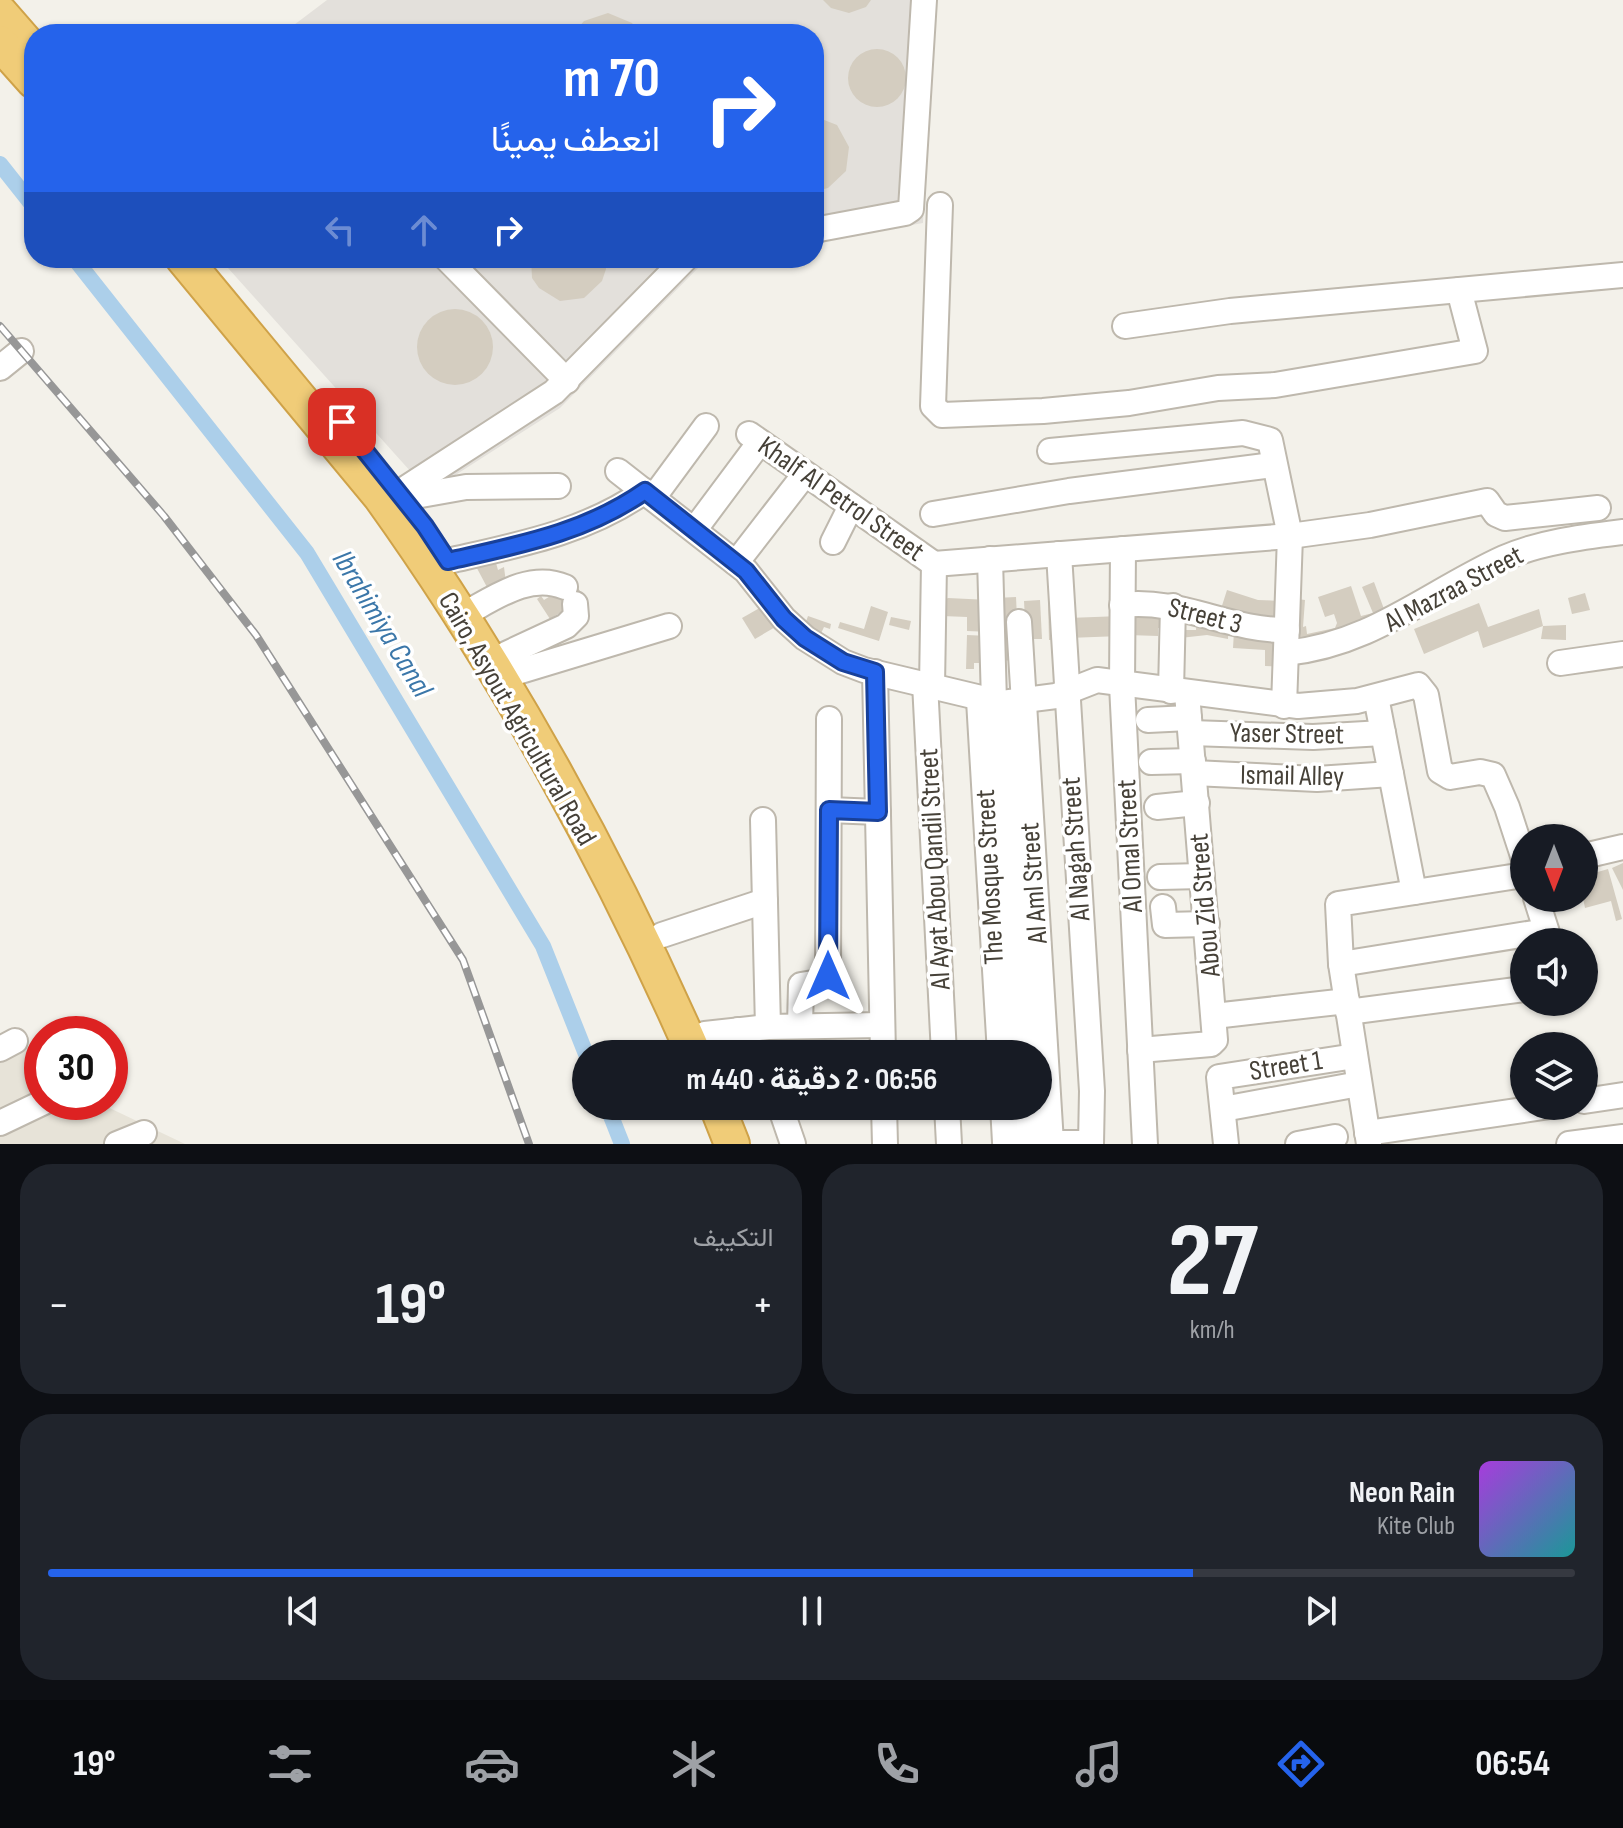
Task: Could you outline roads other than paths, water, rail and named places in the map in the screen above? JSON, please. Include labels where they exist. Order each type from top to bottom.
[{"type":"highway","points":[[0,13],[24,41]]},
{"type":"highway","points":[[0,43],[24,70]]},
{"type":"highway","name":"Cairo, Asyout Agricultural Road","points":[[191,268],[381,497],[468,612],[512,663],[551,725],[662,935],[712,1040]]},
{"type":"highway","name":"Cairo, Asyout Agricultural Road","points":[[214,268],[402,495],[448,561],[468,612],[641,935],[711,1040]]},
{"type":"highway","points":[[723,1120],[732,1144]]},
{"type":"highway","points":[[744,1120],[753,1144]]},
{"type":"street","points":[[824,228],[905,213],[911,209],[924,0]]},
{"type":"street","points":[[940,205],[933,406],[942,415],[1029,412],[1129,403],[1218,388],[1275,385],[1475,351],[1459,290]]},
{"type":"street","points":[[456,268],[567,381]]},
{"type":"street","points":[[402,495],[567,381],[676,268]]},
{"type":"street","points":[[1125,326],[1230,311],[1623,275]]},
{"type":"street","points":[[0,368],[21,351]]},
{"type":"street","points":[[448,561],[569,532],[649,494],[706,426]]},
{"type":"street","points":[[1050,451],[1243,433],[1270,440],[1290,536],[1284,706]]},
{"type":"street","name":"Khalf Al Petrol Street","points":[[695,529],[754,438],[934,564]]},
{"type":"street","points":[[933,514],[1069,491],[1273,465]]},
{"type":"street","points":[[618,471],[736,563],[762,588],[784,619],[805,638],[843,662],[1000,701],[1066,692],[1090,681],[1284,706],[1337,704],[1376,697],[1415,685],[1421,687],[1426,695],[1440,771],[1450,777],[1480,772],[1493,775],[1513,824]]},
{"type":"street","points":[[736,563],[805,474]]},
{"type":"street","points":[[402,495],[466,487],[558,486]]},
{"type":"street","points":[[934,564],[1290,536],[1370,525],[1487,501],[1496,514],[1505,518],[1598,508]]},
{"type":"street","points":[[833,542],[851,506]]},
{"type":"street","name":"Al Mazraa Street","points":[[1287,641],[1327,647],[1373,631],[1519,552],[1623,532]]},
{"type":"street","name":"Al Omal Street","points":[[1123,549],[1122,685],[1145,1144]]},
{"type":"street","name":"Al Nagah Street","points":[[1059,554],[1091,1082],[1091,1144]]},
{"type":"street","points":[[990,559],[1022,1040]]},
{"type":"street","name":"Al Ayat Abou Qandil Street","points":[[934,564],[929,684],[943,1040]]},
{"type":"street","points":[[468,612],[525,583],[549,580],[570,595],[576,616],[512,663]]},
{"type":"street","name":"Street 3","points":[[1122,605],[1173,606],[1251,627],[1287,641]]},
{"type":"street","name":"Abou Zid Street","points":[[1140,1050],[1211,1044],[1215,1040],[1190,726],[1179,692],[1173,606]]},
{"type":"street","name":"Al Aml Street","points":[[1019,622],[1000,701],[1051,1143]]},
{"type":"street","points":[[512,663],[669,626]]},
{"type":"street","points":[[1560,663],[1623,654]]},
{"type":"street","points":[[875,672],[883,1040]]},
{"type":"street","points":[[1376,697],[1414,892]]},
{"type":"street","name":"The Mosque Street","points":[[1000,701],[1000,1040]]},
{"type":"street","points":[[800,1026],[801,985],[828,978],[829,719]]},
{"type":"street","name":"Yaser Street","points":[[1148,720],[1324,737],[1383,733]]},
{"type":"street","name":"Ismail Alley","points":[[1151,762],[1317,779],[1391,774]]},
{"type":"street","points":[[1157,807],[1197,803]]},
{"type":"street","points":[[829,810],[878,812]]},
{"type":"street","points":[[763,820],[768,1027]]},
{"type":"street","points":[[1598,853],[1623,847]]},
{"type":"street","points":[[1160,877],[1202,876]]},
{"type":"street","points":[[1510,877],[1341,902],[1337,910],[1341,964],[1368,1138],[1510,1113]]},
{"type":"street","points":[[662,935],[765,901]]},
{"type":"street","points":[[1163,907],[1165,925],[1207,924]]},
{"type":"street","points":[[1341,964],[1510,941]]},
{"type":"street","points":[[1214,1016],[1348,1007],[1510,990]]},
{"type":"street","points":[[723,1040],[768,1027],[882,1025]]},
{"type":"street","name":"Street 1","points":[[1223,1109],[1219,1079],[1355,1056]]},
{"type":"street","points":[[1226,1144],[1223,1109],[1359,1084]]},
{"type":"street","points":[[1598,1099],[1623,1095]]},
{"type":"street","points":[[0,1123],[24,1112]]},
{"type":"street","points":[[785,1120],[793,1144]]},
{"type":"street","points":[[884,1120],[885,1144]]},
{"type":"street","points":[[948,1120],[949,1144]]},
{"type":"street","points":[[1005,1120],[1008,1144],[1091,1144]]},
{"type":"street","points":[[1027,1120],[1028,1143]]},
{"type":"street","points":[[117,1144],[144,1133]]},
{"type":"street","points":[[1298,1144],[1335,1137]]},
{"type":"street","points":[[1569,1144],[1623,1137]]},
{"type":"waterway","name":"Ibrahimiya Canal","points":[[0,164],[24,194]]},
{"type":"waterway","name":"Ibrahimiya Canal","points":[[82,268],[307,553],[543,946],[580,1040]]},
{"type":"waterway","name":"Ibrahimiya Canal","points":[[613,1120],[622,1144]]},
{"type":"railway","points":[[0,326],[164,516],[256,635],[463,960],[529,1144]]}]
